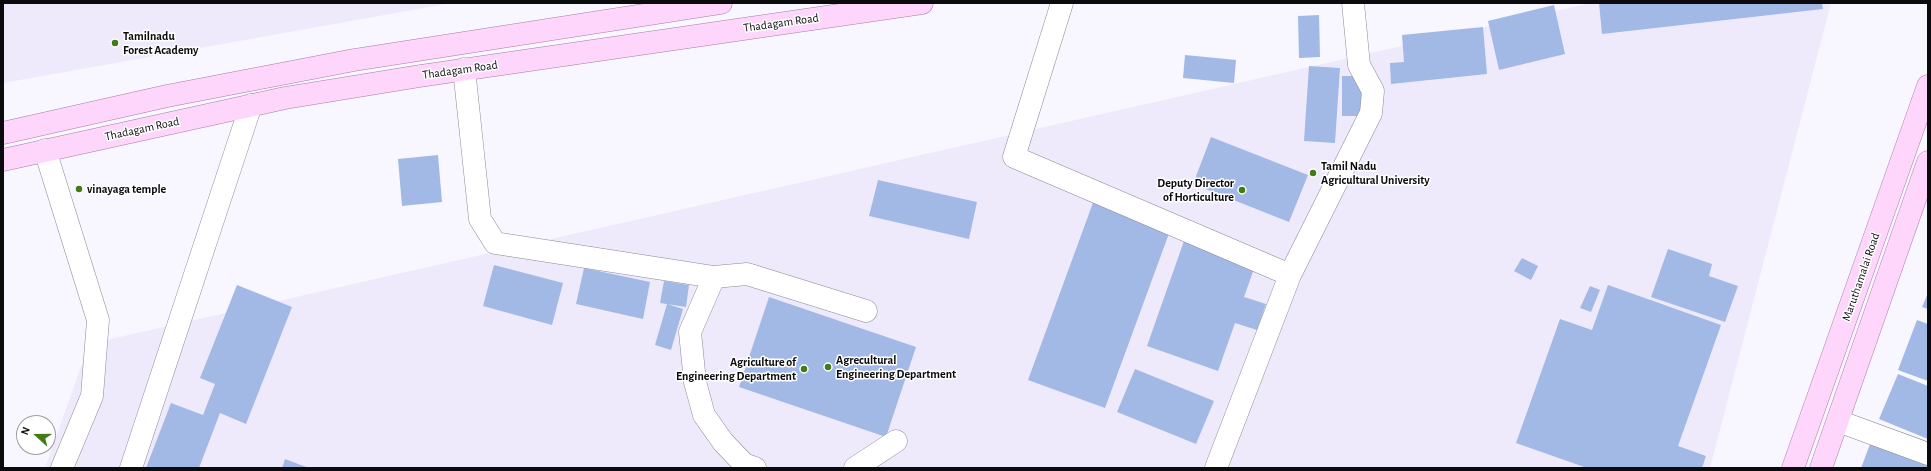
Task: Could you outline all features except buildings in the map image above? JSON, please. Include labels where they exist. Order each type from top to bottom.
[{"type":"main road","points":[[3,133],[167,96],[354,60],[720,3]]},
{"type":"main road","name":"Thadagam Road","points":[[3,160],[285,98],[464,69],[922,3]]},
{"type":"main road","name":"Maruthamalai Road","points":[[1793,468],[1928,86]]},
{"type":"main road","points":[[1821,468],[1928,165]]},
{"type":"street","points":[[1062,3],[1014,157],[1290,274]]},
{"type":"street","points":[[1216,468],[1290,274],[1371,113],[1373,90],[1360,65],[1353,3]]},
{"type":"street","points":[[464,69],[480,219],[495,243],[714,277],[747,274],[866,311]]},
{"type":"street","points":[[131,468],[251,105]]},
{"type":"street","points":[[45,150],[98,320],[92,396],[62,468]]},
{"type":"street","points":[[714,277],[690,332],[695,382],[704,415],[723,442],[744,464],[755,468]]},
{"type":"street","points":[[1838,420],[1928,454]]},
{"type":"street","points":[[855,468],[896,441]]},
{"type":"shaded area","name":"Tamilnadu Forest Academy","points":[[3,3],[452,3],[3,83]]},
{"type":"shaded area","name":"Tamil Nadu Agricultural University","points":[[1591,3],[1831,3],[1710,468],[45,468],[50,455],[56,455],[56,437],[89,344]]},
{"type":"place","name":"Tamilnadu Forest Academy","points":[[115,43]]},
{"type":"place","name":"Tamil Nadu Agricultural University","points":[[1313,173]]},
{"type":"place","name":"vinayaga temple","points":[[79,189]]},
{"type":"place","name":"Deputy Director of Horticulture","points":[[1242,190]]},
{"type":"place","name":"Agrecultural Engineering Department","points":[[828,367]]},
{"type":"place","name":"Agriculture of Engineering Department","points":[[804,369]]}]
